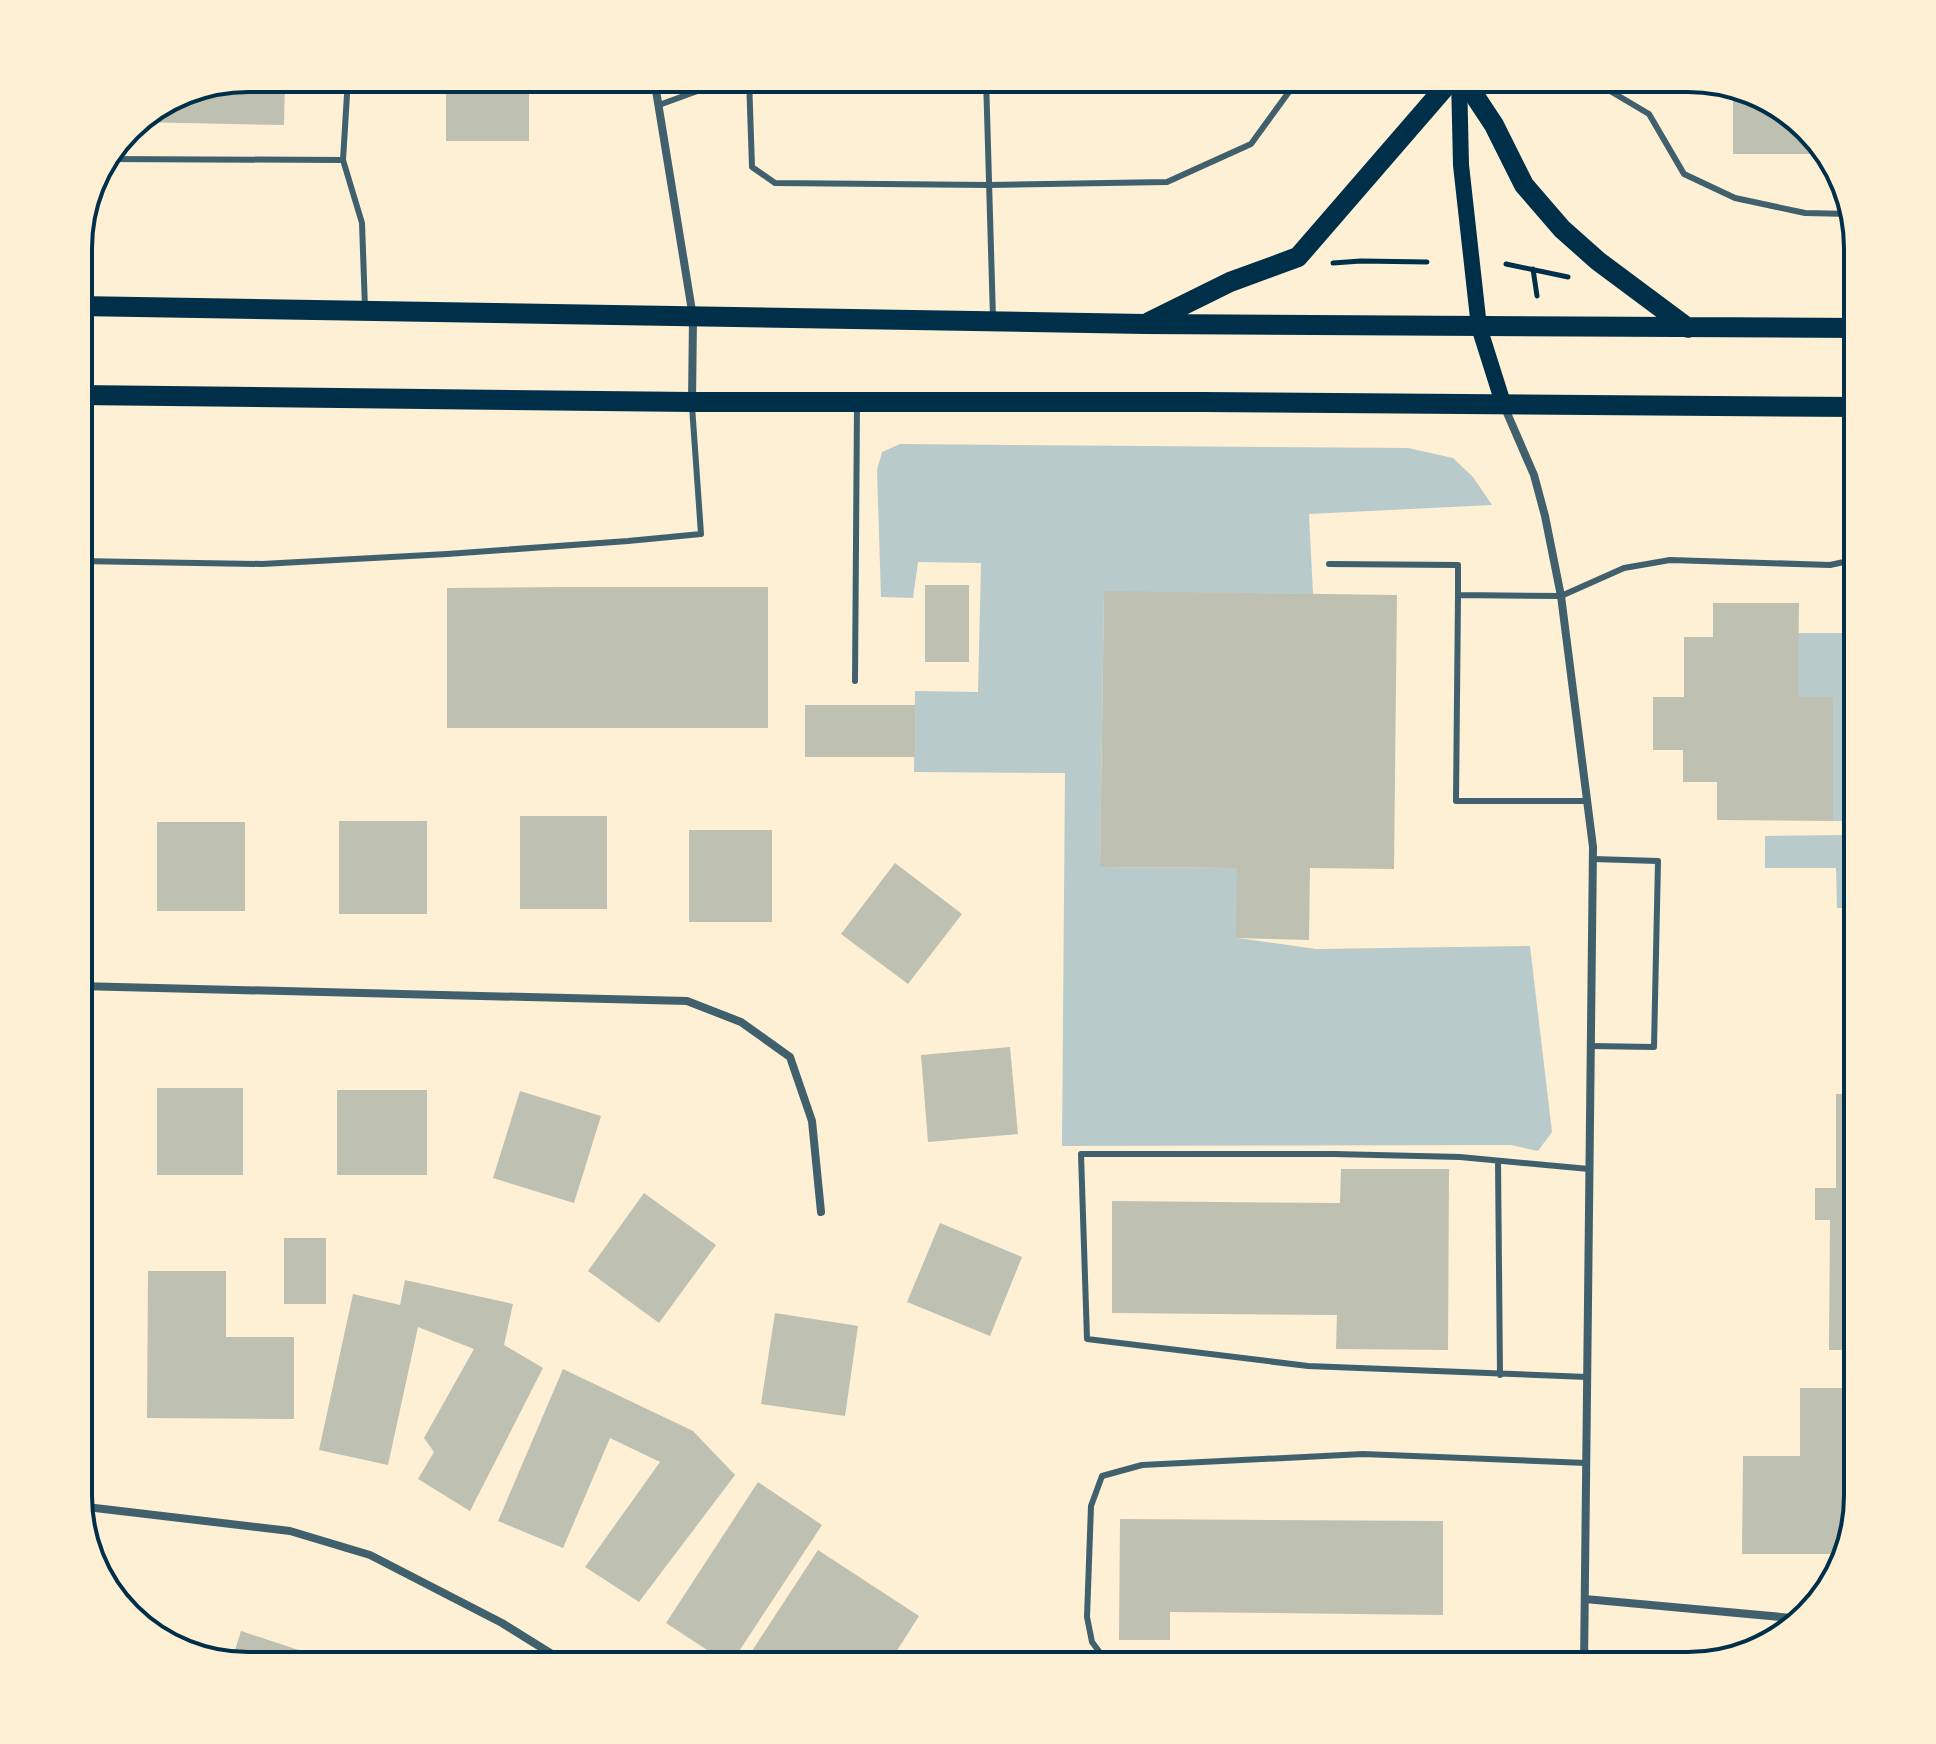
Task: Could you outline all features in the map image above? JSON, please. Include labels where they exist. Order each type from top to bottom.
[{"type":"main road","points":[[1145,324],[1230,282],[1298,257],[1445,92]]},
{"type":"main road","points":[[1458,92],[1461,165],[1479,327],[1503,403]]},
{"type":"main road","points":[[1469,92],[1494,125],[1524,185],[1562,229],[1598,261],[1688,328]]},
{"type":"main road","points":[[92,306],[1145,324],[1844,328]]},
{"type":"main road","points":[[92,395],[692,402],[1503,403],[1844,407]]},
{"type":"street","points":[[657,92],[693,317],[692,402]]},
{"type":"street","points":[[1503,403],[1534,475],[1561,596],[1593,859],[1584,1652]]},
{"type":"street","points":[[92,986],[687,1001],[741,1022],[790,1057],[812,1121],[821,1212]]},
{"type":"street","points":[[92,1508],[290,1531],[370,1555],[502,1623],[549,1652]]},
{"type":"street","points":[[1585,1599],[1786,1617]]},
{"type":"lane","points":[[347,92],[343,160],[362,223],[365,312]]},
{"type":"lane","points":[[659,105],[695,92]]},
{"type":"lane","points":[[749,92],[752,167],[775,183],[989,185],[1167,182],[1251,144],[1289,92]]},
{"type":"lane","points":[[986,92],[993,321]]},
{"type":"lane","points":[[1612,92],[1649,114],[1684,174],[1735,198],[1805,213],[1840,214]]},
{"type":"lane","points":[[120,159],[343,160]]},
{"type":"lane","points":[[92,561],[262,564],[701,534],[692,402]]},
{"type":"lane","points":[[855,681],[857,402]]},
{"type":"lane","points":[[1458,595],[1561,596],[1624,568],[1670,560],[1830,565],[1844,562]]},
{"type":"lane","points":[[1329,564],[1458,565],[1456,801],[1587,801]]},
{"type":"lane","points":[[1590,1046],[1654,1047],[1658,861],[1593,859]]},
{"type":"lane","points":[[1587,1377],[1308,1366],[1087,1339],[1081,1154],[1460,1157],[1589,1169]]},
{"type":"lane","points":[[1498,1161],[1500,1375]]},
{"type":"lane","points":[[1100,1652],[1092,1642],[1087,1617],[1091,1506],[1102,1476],[1142,1465],[1363,1454],[1586,1463]]},
{"type":"path","points":[[1332,264],[1427,262]]},
{"type":"path","points":[[1506,264],[1578,279]]},
{"type":"path","points":[[1533,269],[1537,299]]},
{"type":"shaded area","points":[[900,444],[1408,448],[1453,458],[1473,477],[1492,505],[1309,514],[1313,594],[1104,592],[1100,867],[1237,868],[1237,938],[1316,949],[1530,946],[1552,1132],[1538,1151],[1511,1145],[1062,1146],[1065,773],[914,772],[915,691],[978,692],[981,563],[918,562],[913,598],[881,597],[877,470],[882,452]]},
{"type":"shaded area","points":[[1798,633],[1844,633],[1844,821],[1833,821],[1833,698],[1798,697]]},
{"type":"shaded area","points":[[1844,835],[1844,908],[1837,908],[1836,868],[1765,868],[1765,836]]},
{"type":"building","points":[[285,92],[284,125],[155,122],[188,104],[218,95]]},
{"type":"building","points":[[446,92],[529,92],[529,141],[446,141]]},
{"type":"building","points":[[1733,101],[1740,101],[1775,118],[1812,154],[1733,154]]},
{"type":"building","points":[[925,585],[969,585],[969,662],[925,662]]},
{"type":"building","points":[[768,587],[768,728],[447,728],[447,588]]},
{"type":"building","points":[[1104,591],[1397,595],[1394,869],[1310,868],[1309,940],[1236,938],[1237,868],[1100,867]]},
{"type":"building","points":[[1713,603],[1799,603],[1798,697],[1833,697],[1833,821],[1717,820],[1717,782],[1683,782],[1683,750],[1653,750],[1653,697],[1684,697],[1684,637],[1713,637]]},
{"type":"building","points":[[805,705],[915,705],[915,757],[805,757]]},
{"type":"building","points":[[520,816],[607,816],[607,909],[520,909]]},
{"type":"building","points":[[339,821],[427,821],[427,914],[339,914]]},
{"type":"building","points":[[157,822],[245,822],[245,911],[157,911]]},
{"type":"building","points":[[689,830],[772,830],[772,922],[689,922]]},
{"type":"building","points":[[895,863],[962,914],[908,984],[841,934]]},
{"type":"building","points":[[1010,1047],[1018,1134],[928,1142],[921,1055]]},
{"type":"building","points":[[157,1088],[243,1088],[243,1175],[157,1175]]},
{"type":"building","points":[[337,1090],[427,1090],[427,1175],[337,1175]]},
{"type":"building","points":[[520,1091],[601,1116],[574,1203],[493,1178]]},
{"type":"building","points":[[1836,1094],[1844,1094],[1844,1350],[1829,1350],[1830,1220],[1815,1220],[1815,1188],[1836,1188]]},
{"type":"building","points":[[1341,1169],[1449,1169],[1448,1350],[1336,1349],[1337,1315],[1112,1313],[1112,1201],[1340,1203]]},
{"type":"building","points":[[644,1193],[716,1245],[659,1323],[588,1271]]},
{"type":"building","points":[[940,1223],[1022,1257],[990,1336],[907,1302]]},
{"type":"building","points":[[284,1238],[326,1238],[326,1304],[284,1304]]},
{"type":"building","points":[[148,1271],[226,1271],[226,1337],[294,1337],[294,1419],[147,1418]]},
{"type":"building","points":[[405,1280],[513,1304],[504,1345],[543,1368],[470,1511],[418,1479],[434,1452],[424,1438],[474,1349],[418,1327],[388,1465],[319,1450],[353,1294],[400,1305]]},
{"type":"building","points":[[775,1313],[858,1326],[845,1416],[761,1404]]},
{"type":"building","points":[[563,1369],[693,1431],[735,1475],[639,1602],[585,1567],[660,1462],[610,1438],[563,1548],[498,1521]]},
{"type":"building","points":[[1800,1388],[1844,1388],[1843,1516],[1833,1554],[1742,1554],[1743,1456],[1800,1456]]},
{"type":"building","points":[[758,1482],[822,1525],[739,1652],[710,1652],[666,1623]]},
{"type":"building","points":[[1120,1519],[1443,1521],[1443,1615],[1170,1612],[1170,1640],[1119,1640]]},
{"type":"building","points":[[818,1550],[919,1616],[896,1652],[751,1652]]},
{"type":"building","points":[[241,1631],[305,1652],[248,1652],[235,1651]]}]
